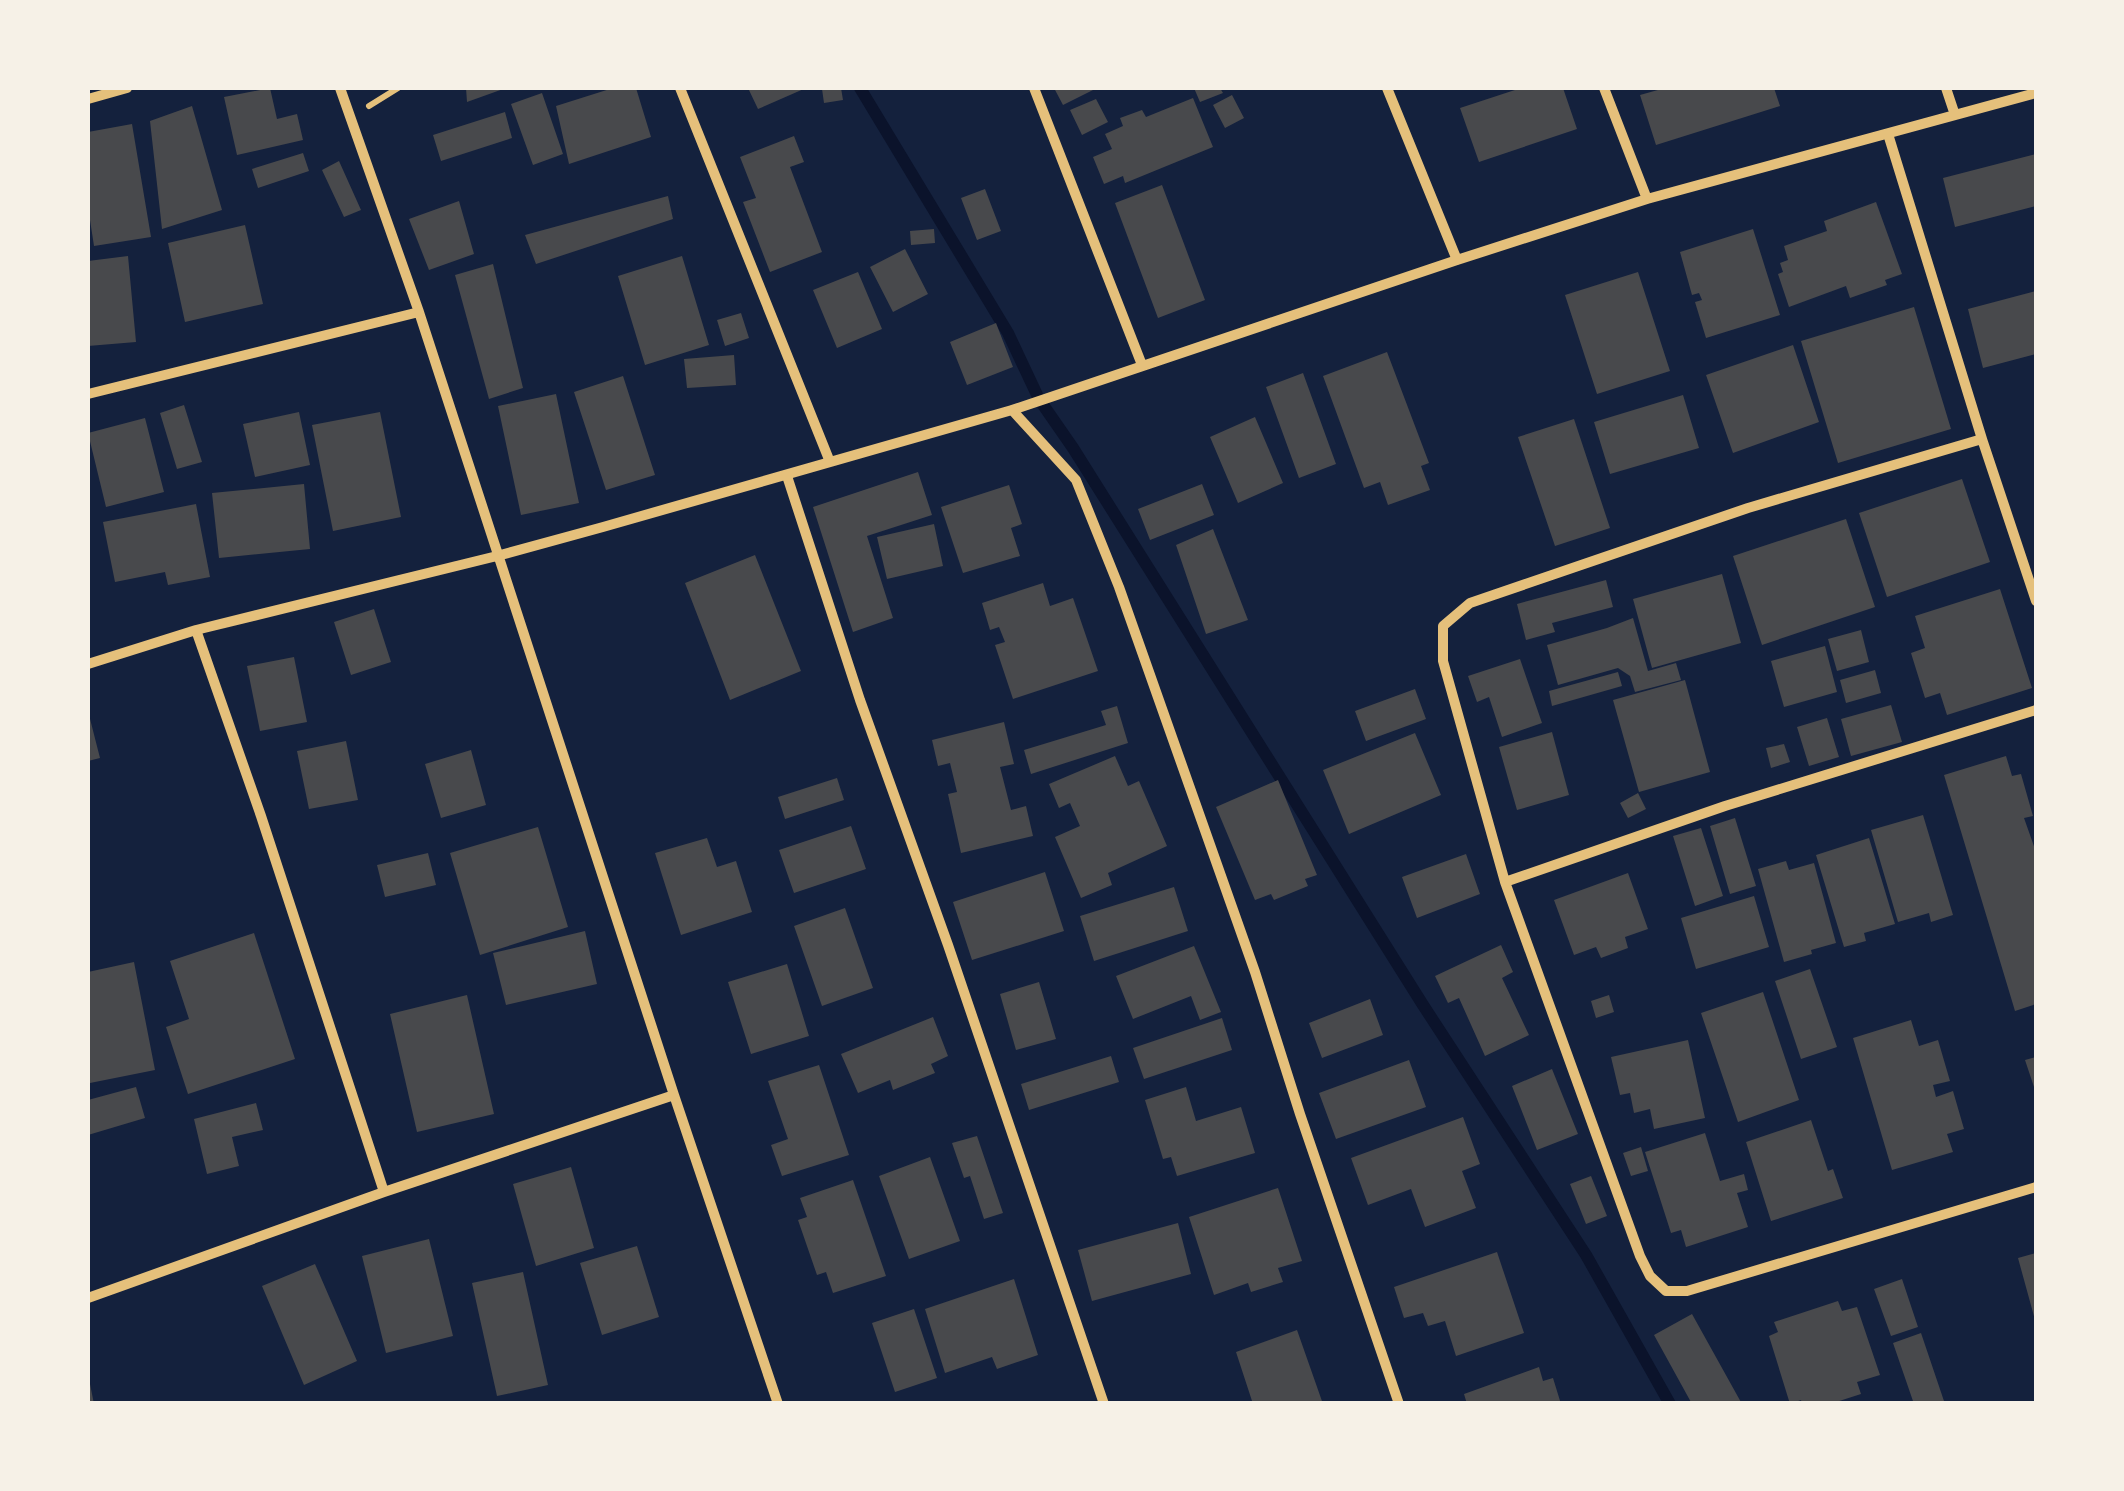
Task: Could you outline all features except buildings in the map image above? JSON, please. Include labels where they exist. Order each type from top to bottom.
[{"type":"street","points":[[88,99],[127,88]]},
{"type":"street","points":[[340,88],[419,312],[778,1404]]},
{"type":"street","points":[[680,88],[830,462]]},
{"type":"street","points":[[1034,88],[1142,366]]},
{"type":"street","points":[[1387,88],[1457,260]]},
{"type":"street","points":[[1604,88],[1647,199]]},
{"type":"street","points":[[1946,88],[1955,115]]},
{"type":"street","points":[[88,664],[196,630],[498,556],[787,476],[1012,410],[1647,199],[2036,93]]},
{"type":"street","points":[[1888,134],[2036,601]]},
{"type":"street","points":[[88,394],[419,312]]},
{"type":"street","points":[[1012,410],[1076,480],[1119,587],[1399,1404]]},
{"type":"street","points":[[1982,439],[1748,508],[1470,603],[1443,626],[1442,660],[1505,882],[1640,1256],[1650,1276],[1666,1291],[1687,1291],[2036,1188]]},
{"type":"street","points":[[787,476],[860,700],[948,944],[1104,1404]]},
{"type":"street","points":[[196,630],[384,1192]]},
{"type":"street","points":[[1505,882],[1725,806],[2036,710]]},
{"type":"street","points":[[88,1298],[384,1192],[674,1095]]},
{"type":"waterway","points":[[860,88],[1008,333],[1039,399],[1586,1255],[1670,1404]]}]
